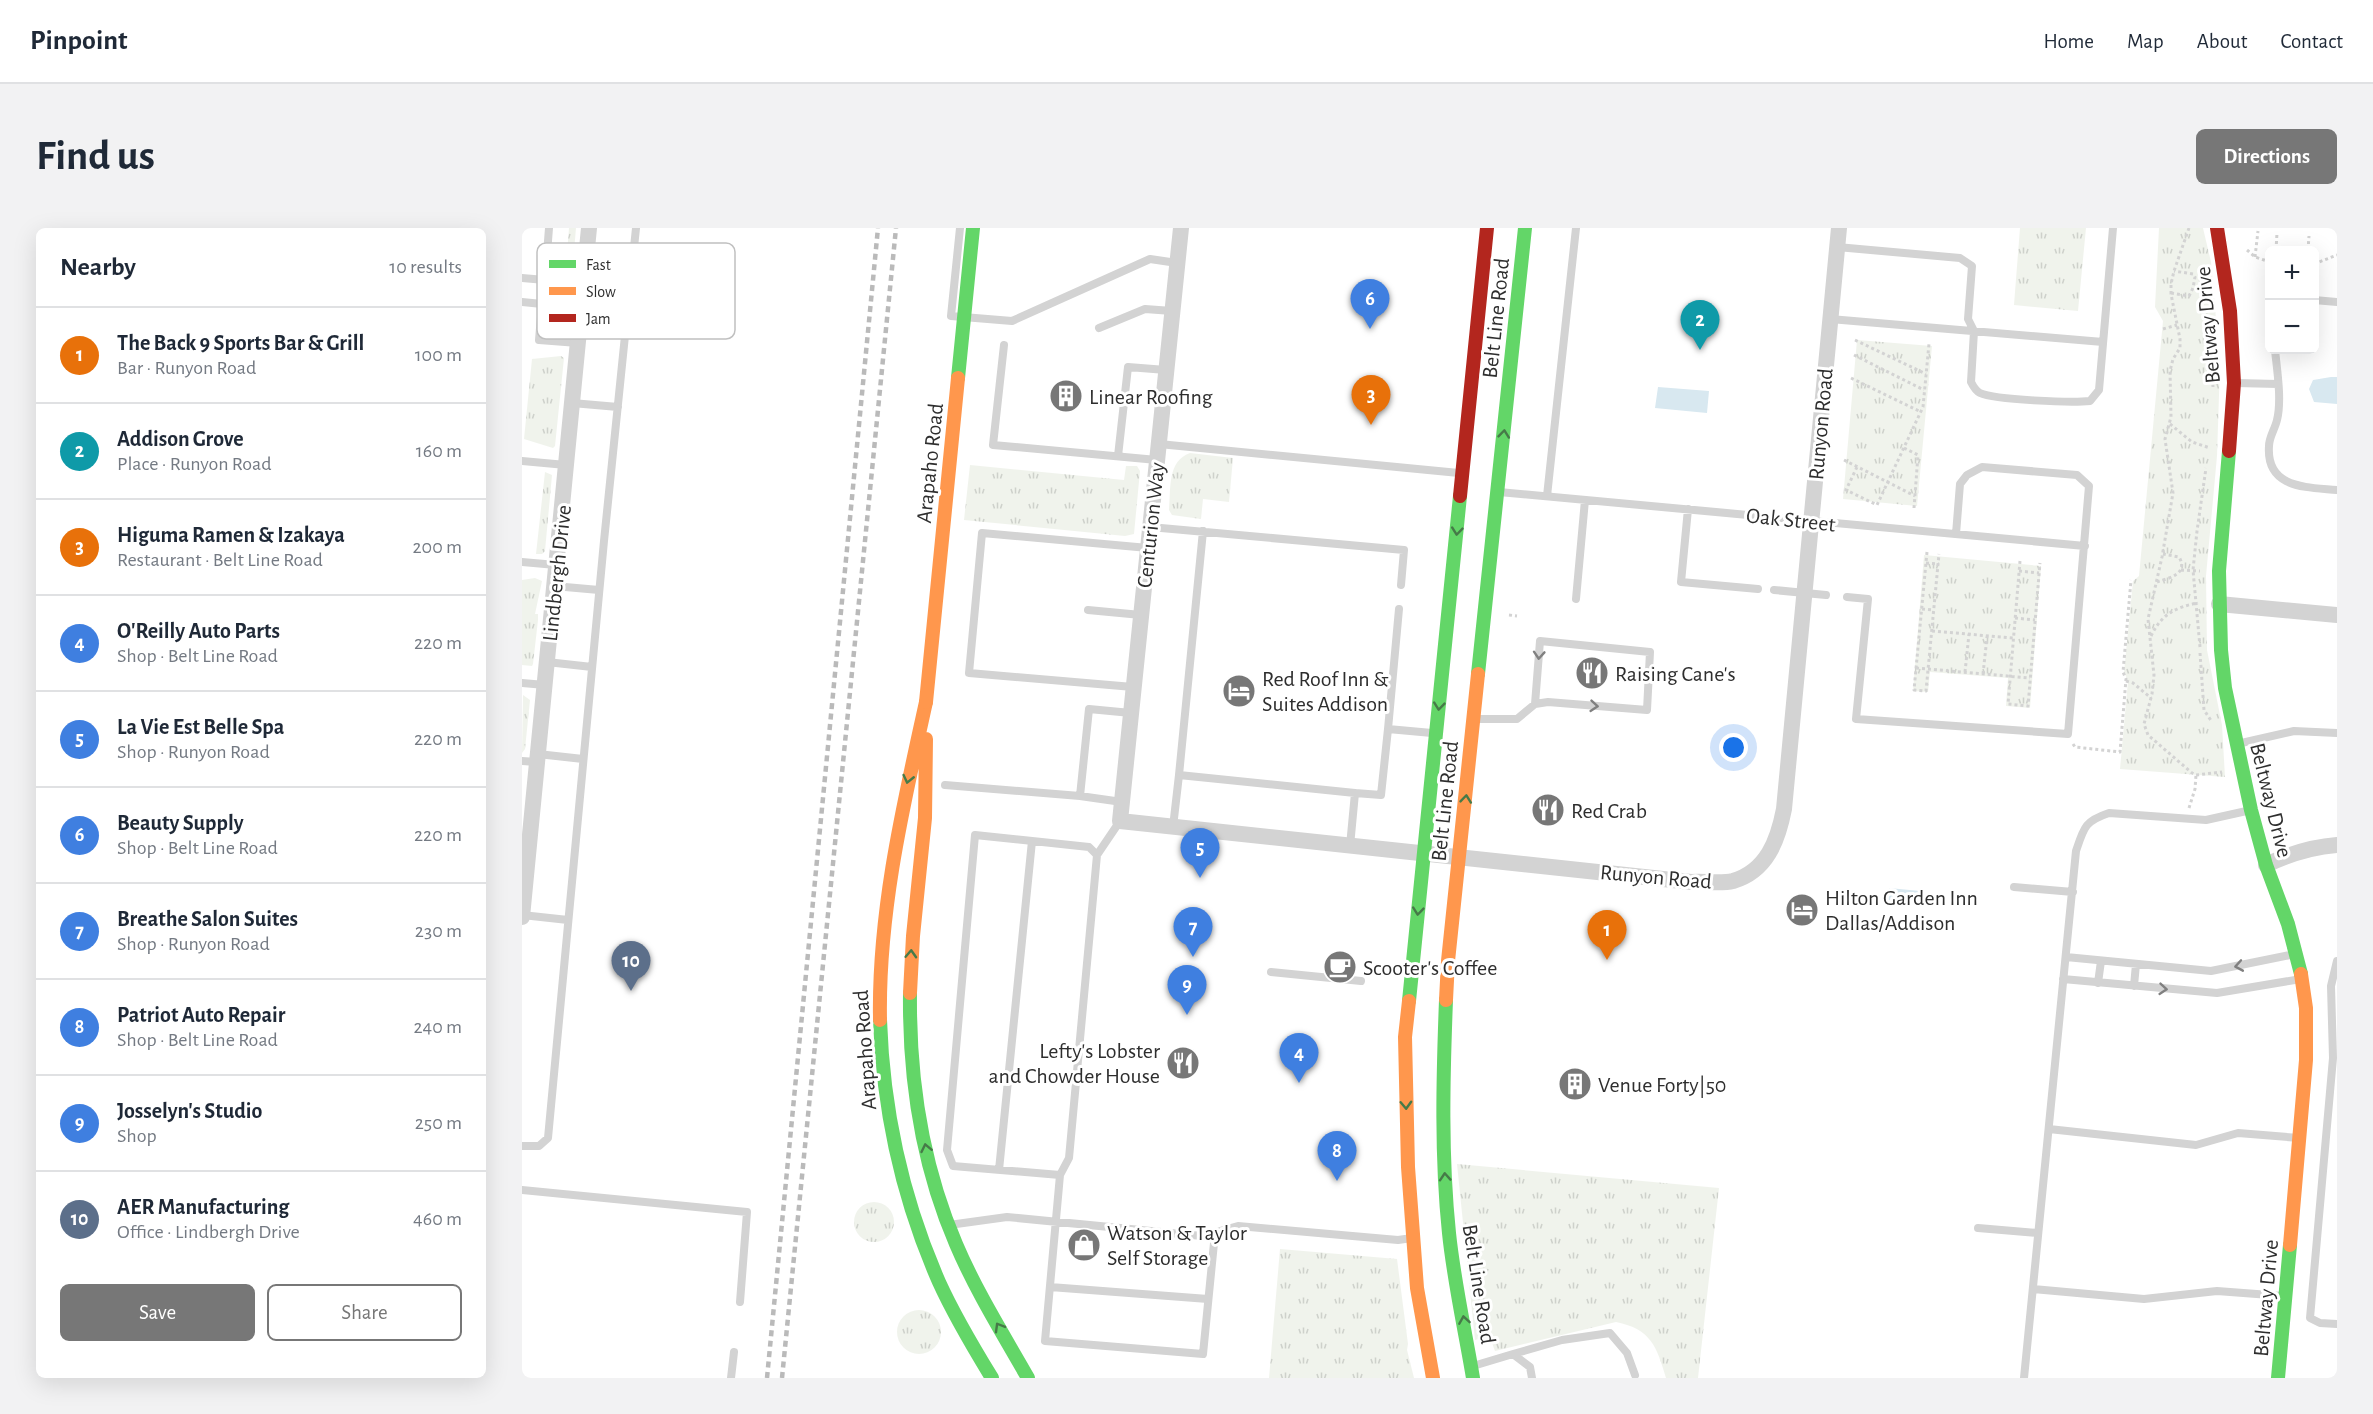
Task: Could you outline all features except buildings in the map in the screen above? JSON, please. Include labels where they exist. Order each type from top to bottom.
[{"type":"main road","name":"Arapaho Road","points":[[973,228],[926,702],[927,793],[909,986],[910,1035],[916,1103],[932,1176],[940,1283],[992,1378]]},
{"type":"main road","name":"Belt Line Road","points":[[1433,1378],[1417,1288],[1407,1157],[1405,1036],[1487,228]]},
{"type":"main road","name":"Belt Line Road","points":[[1472,1372],[1449,1235],[1444,1152],[1444,1048],[1448,961],[1525,228]]},
{"type":"main road","name":"Beltway Drive","points":[[2217,228],[2230,311],[2234,383],[2219,555],[2219,604],[2224,688],[2251,810],[2266,865],[2288,924],[2302,979],[2306,1008],[2306,1060],[2278,1378]]},
{"type":"main road","points":[[1472,379],[1486,393]]},
{"type":"main road","points":[[1462,473],[1480,480],[1498,492]]},
{"type":"main road","points":[[1480,524],[1476,560],[1488,585]]},
{"type":"main road","name":"Arapaho Road","points":[[926,702],[904,798],[885,919],[879,984],[881,1046],[890,1115],[900,1166],[935,1231],[983,1299],[1028,1378]]},
{"type":"main road","points":[[1413,1238],[1449,1235]]},
{"type":"street","name":"Lindbergh Drive","points":[[588,243],[589,228]]},
{"type":"street","name":"Centurion Way","points":[[1120,821],[1181,228]]},
{"type":"street","name":"Runyon Road","points":[[1120,821],[1691,882],[1732,881],[1761,866],[1779,833],[1784,809],[1839,228]]},
{"type":"street","name":"Lindbergh Drive","points":[[522,916],[532,759],[545,685],[578,339]]},
{"type":"street","points":[[2219,604],[2337,615]]},
{"type":"street","points":[[2266,865],[2290,854],[2320,846],[2337,845]]},
{"type":"lane","points":[[548,243],[549,228]]},
{"type":"lane","points":[[635,243],[636,228]]},
{"type":"lane","points":[[960,228],[951,316],[1012,321],[1150,259],[1177,263]]},
{"type":"lane","points":[[1547,496],[1576,228]]},
{"type":"lane","points":[[1837,247],[1960,258],[1972,266],[1968,319],[1974,331],[1971,382],[1979,392],[2075,402],[2090,400],[2100,390],[2113,228]]},
{"type":"lane","points":[[522,278],[537,279]]},
{"type":"lane","points":[[2319,300],[2337,302]]},
{"type":"lane","points":[[522,302],[537,304]]},
{"type":"lane","points":[[1099,328],[1145,309],[1172,311]]},
{"type":"lane","points":[[1830,319],[2103,342]]},
{"type":"lane","points":[[539,339],[578,343]]},
{"type":"lane","points":[[522,1146],[539,1146],[548,1138],[625,339]]},
{"type":"lane","points":[[1004,345],[993,445],[1118,456],[1158,452],[1281,454],[1462,473]]},
{"type":"lane","points":[[2275,354],[2278,419],[2268,447],[2270,464],[2277,475],[2288,483],[2337,490]]},
{"type":"lane","points":[[1118,456],[1128,367],[1166,370]]},
{"type":"lane","points":[[2234,383],[2278,384]]},
{"type":"lane","points":[[572,403],[618,407]]},
{"type":"lane","points":[[522,461],[566,465]]},
{"type":"lane","points":[[1847,597],[1868,599],[1856,719],[2068,734],[2089,486],[2077,475],[1982,467],[1967,475],[1960,484],[1956,534]]},
{"type":"lane","name":"Oak Street","points":[[1498,492],[2085,546]]},
{"type":"lane","points":[[1576,599],[1585,500]]},
{"type":"lane","points":[[1688,508],[1681,582],[1758,589]]},
{"type":"lane","points":[[1150,527],[1404,550],[1401,585]]},
{"type":"lane","points":[[1173,828],[1203,531]]},
{"type":"lane","points":[[1134,687],[969,673],[982,533],[1148,548]]},
{"type":"lane","points":[[522,562],[556,565]]},
{"type":"lane","points":[[554,586],[599,590]]},
{"type":"lane","points":[[1774,591],[1826,595]]},
{"type":"lane","points":[[1179,776],[1382,795],[1399,609]]},
{"type":"lane","points":[[1088,610],[1141,615]]},
{"type":"lane","points":[[1474,719],[1518,719],[1535,704],[1548,702],[1647,710],[1650,652],[1540,641],[1535,704]]},
{"type":"lane","points":[[547,662],[592,667]]},
{"type":"lane","points":[[522,683],[545,685]]},
{"type":"lane","points":[[1080,796],[1089,709],[1131,713]]},
{"type":"lane","points":[[1388,729],[1437,733]]},
{"type":"lane","points":[[2236,744],[2294,731],[2337,733]]},
{"type":"lane","points":[[532,759],[583,759]]},
{"type":"lane","points":[[945,785],[1080,796],[1122,802]]},
{"type":"lane","points":[[1350,846],[1355,794]]},
{"type":"lane","points":[[2024,1378],[2076,851],[2084,827],[2094,818],[2109,813],[2206,820],[2251,810]]},
{"type":"lane","points":[[1120,821],[1097,855],[1069,1158],[1060,1175],[1054,1221],[1045,1341],[1203,1354],[1215,1233]]},
{"type":"lane","points":[[1060,1175],[953,1166],[947,1150],[975,835],[1089,847],[1097,855]]},
{"type":"lane","points":[[999,1170],[1032,841]]},
{"type":"lane","points":[[2014,887],[2073,892]]},
{"type":"lane","points":[[522,916],[568,920]]},
{"type":"lane","points":[[2066,957],[2211,970],[2296,954]]},
{"type":"lane","points":[[2098,983],[2101,961]]},
{"type":"lane","points":[[2337,961],[2331,986],[2333,1058],[2310,1318],[2319,1323],[2337,1324]]},
{"type":"lane","points":[[2134,986],[2136,964]]},
{"type":"lane","points":[[1271,972],[1361,981]]},
{"type":"lane","points":[[2063,980],[2217,993],[2302,979]]},
{"type":"lane","points":[[2049,1129],[2196,1145],[2238,1133],[2300,1138]]},
{"type":"lane","points":[[522,1190],[747,1212],[740,1302]]},
{"type":"lane","points":[[935,1231],[1007,1217],[1202,1236],[1238,1226],[1398,1240],[1413,1238]]},
{"type":"lane","points":[[1978,1228],[2038,1233]]},
{"type":"lane","points":[[1050,1287],[1208,1299]]},
{"type":"lane","points":[[2033,1289],[2144,1299],[2217,1291],[2287,1296]]},
{"type":"lane","points":[[1472,1372],[1513,1354],[1562,1340],[1610,1333],[1627,1353],[1635,1375]]},
{"type":"lane","points":[[731,1378],[734,1352]]},
{"type":"lane","points":[[1513,1354],[1530,1367],[1532,1378]]},
{"type":"path","points":[[2189,228],[2174,271],[2171,293],[2180,348],[2173,359],[2170,371],[2170,424],[2165,440],[2173,493],[2163,554],[2148,619],[2154,675],[2144,724],[2148,735],[2192,773],[2196,775],[2222,772]]},
{"type":"path","points":[[2255,256],[2258,231]]},
{"type":"path","points":[[2276,246],[2277,233]]},
{"type":"path","points":[[2308,246],[2309,236]]},
{"type":"path","points":[[2247,250],[2265,260]]},
{"type":"path","points":[[2319,262],[2337,255]]},
{"type":"path","points":[[2171,293],[2189,296],[2195,277],[2193,274],[2174,271]]},
{"type":"path","points":[[2163,329],[2177,325]]},
{"type":"path","points":[[1855,340],[1926,374]]},
{"type":"path","points":[[1857,467],[1846,490],[1877,505],[1921,412],[1929,344]]},
{"type":"path","points":[[1854,356],[1924,390]]},
{"type":"path","points":[[2212,367],[2213,389]]},
{"type":"path","points":[[1851,378],[1921,412]]},
{"type":"path","points":[[2170,424],[2192,442],[2210,448]]},
{"type":"path","points":[[2204,710],[2198,603],[2193,570],[2210,440]]},
{"type":"path","points":[[1904,448],[1918,455],[1914,508]]},
{"type":"path","points":[[1844,460],[1916,496]]},
{"type":"path","points":[[1927,552],[1914,690],[1926,691],[1939,554]]},
{"type":"path","points":[[2157,582],[2176,576],[2181,570],[2182,561],[2179,557],[2163,554]]},
{"type":"path","points":[[2020,561],[2008,704],[2028,706],[2040,563]]},
{"type":"path","points":[[1926,563],[1939,564]]},
{"type":"path","points":[[2181,570],[2206,571]]},
{"type":"path","points":[[2019,572],[2039,573]]},
{"type":"path","points":[[2068,734],[2075,747],[2120,752],[2126,681],[2122,672],[2131,580]]},
{"type":"path","points":[[2150,637],[2156,625],[2166,614],[2180,607],[2198,603]]},
{"type":"path","points":[[1922,609],[1934,610]]},
{"type":"path","points":[[1509,615],[1517,616]]},
{"type":"path","points":[[2015,618],[2035,620]]},
{"type":"path","points":[[1932,631],[2013,638]]},
{"type":"path","points":[[1965,672],[1969,634]]},
{"type":"path","points":[[1983,674],[1987,636]]},
{"type":"path","points":[[1916,668],[2030,678]]},
{"type":"path","points":[[2126,681],[2133,683],[2151,698]]},
{"type":"path","points":[[2186,819],[2195,789],[2196,775]]},
{"type":"green space","points":[[569,228],[576,228],[575,243],[568,243]]},
{"type":"green space","points":[[2020,228],[2086,228],[2078,311],[2014,305]]},
{"type":"green space","points":[[2159,228],[2203,228],[2211,262],[2220,365],[2217,456],[2206,576],[2207,650],[2222,725],[2225,777],[2120,769],[2128,681],[2124,672],[2133,581],[2139,576],[2163,321],[2155,307]]},
{"type":"green space","points":[[1857,340],[1932,346],[1917,506],[1843,499]]},
{"type":"green space","points":[[561,356],[564,358],[553,448],[524,439],[532,359]]},
{"type":"green space","points":[[1190,453],[1233,458],[1229,502],[1203,499],[1201,519],[1172,515],[1169,510],[1170,485],[1174,469],[1177,462]]},
{"type":"green space","points":[[970,465],[1124,480],[1126,466],[1137,466],[1140,471],[1134,534],[1125,536],[964,520]]},
{"type":"green space","points":[[545,472],[552,475],[545,551],[542,554],[536,554]]},
{"type":"green space","points":[[1924,555],[2041,566],[2030,708],[2006,706],[2008,678],[1930,672],[1928,692],[1913,691]]},
{"type":"green space","points":[[535,578],[542,581],[535,614],[538,614],[538,620],[532,666],[522,665],[522,580]]},
{"type":"green space","points":[[523,695],[530,700],[525,749],[522,753]]},
{"type":"green space","points":[[1457,1164],[1719,1188],[1698,1378],[1666,1378],[1651,1341],[1637,1329],[1616,1322],[1495,1351],[1492,1343],[1483,1338],[1475,1340]]},
{"type":"green space","points":[[874,1202],[882,1203],[888,1208],[893,1214],[893,1230],[888,1236],[882,1241],[874,1242],[866,1241],[860,1236],[855,1230],[854,1222],[855,1214],[860,1208],[866,1203]]},
{"type":"green space","points":[[1280,1249],[1397,1259],[1407,1350],[1414,1378],[1269,1378]]},
{"type":"green space","points":[[919,1310],[934,1317],[941,1332],[934,1347],[919,1354],[904,1347],[897,1332],[904,1317]]},
{"type":"shaded area","points":[[2337,377],[2337,404],[2314,402],[2309,389],[2313,380]]},
{"type":"shaded area","points":[[1658,387],[1709,391],[1707,413],[1655,408]]},
{"type":"shaded area","points":[[1889,888],[1920,891],[1919,903],[1888,900]]},
{"type":"railway","points":[[767,1378],[878,228]]},
{"type":"railway","points":[[782,1378],[896,228]]},
{"type":"traffic: fast","points":[[958,378],[973,228]]},
{"type":"traffic: fast","points":[[1478,674],[1525,228]]},
{"type":"traffic: fast","points":[[2229,451],[2219,571],[2221,650],[2225,688],[2251,810],[2266,865],[2288,924],[2301,974]]},
{"type":"traffic: fast","points":[[1409,1001],[1460,496]]},
{"type":"traffic: fast","points":[[910,993],[915,1089],[934,1184],[944,1214],[972,1279],[1028,1378]]},
{"type":"traffic: fast","points":[[1446,1000],[1443,1117],[1446,1204],[1454,1270],[1473,1378]]},
{"type":"traffic: fast","points":[[880,1020],[890,1121],[915,1219],[939,1282],[992,1378]]},
{"type":"traffic: fast","points":[[2278,1378],[2290,1245]]},
{"type":"traffic: slow","points":[[926,702],[958,378]]},
{"type":"traffic: slow","points":[[1446,1000],[1448,961],[1478,674]]},
{"type":"traffic: slow","points":[[880,1020],[880,980],[888,900],[901,820],[926,702]]},
{"type":"traffic: slow","points":[[910,993],[913,936],[925,818],[926,739]]},
{"type":"traffic: slow","points":[[2290,1245],[2306,1060],[2306,1008],[2301,974]]},
{"type":"traffic: slow","points":[[1409,1001],[1405,1037],[1408,1167],[1417,1288],[1433,1378]]},
{"type":"traffic: jam","points":[[1460,496],[1487,228]]},
{"type":"traffic: jam","points":[[2217,228],[2230,311],[2234,383],[2229,451]]},
{"type":"place","name":"Beauty Supply","points":[[1370,329]]},
{"type":"place","name":"Addison Grove","points":[[1700,350]]},
{"type":"place","name":"Linear Roofing","points":[[1066,396]]},
{"type":"place","name":"Higuma Ramen & Izakaya","points":[[1371,425]]},
{"type":"place","name":"Raising Cane's","points":[[1592,673]]},
{"type":"place","name":"Red Roof Inn & Suites Addison","points":[[1239,691]]},
{"type":"place","name":"Red Crab","points":[[1548,810]]},
{"type":"place","name":"La Vie Est Belle Spa","points":[[1200,878]]},
{"type":"place","name":"Hilton Garden Inn Dallas/Addison","points":[[1802,910]]},
{"type":"place","name":"Breathe Salon Suites","points":[[1193,957]]},
{"type":"place","name":"The Back 9 Sports Bar & Grill","points":[[1607,960]]},
{"type":"place","name":"Scooter's Coffee","points":[[1340,967]]},
{"type":"place","name":"AER Manufacturing","points":[[631,991]]},
{"type":"place","name":"Josselyn's Studio","points":[[1187,1015]]},
{"type":"place","name":"Lefty's Lobster and Chowder House","points":[[1183,1063]]},
{"type":"place","name":"O'Reilly Auto Parts","points":[[1299,1083]]},
{"type":"place","name":"Venue Forty|50","points":[[1575,1084]]},
{"type":"place","name":"Patriot Auto Repair","points":[[1337,1181]]},
{"type":"place","name":"Watson & Taylor Self Storage","points":[[1084,1245]]}]
